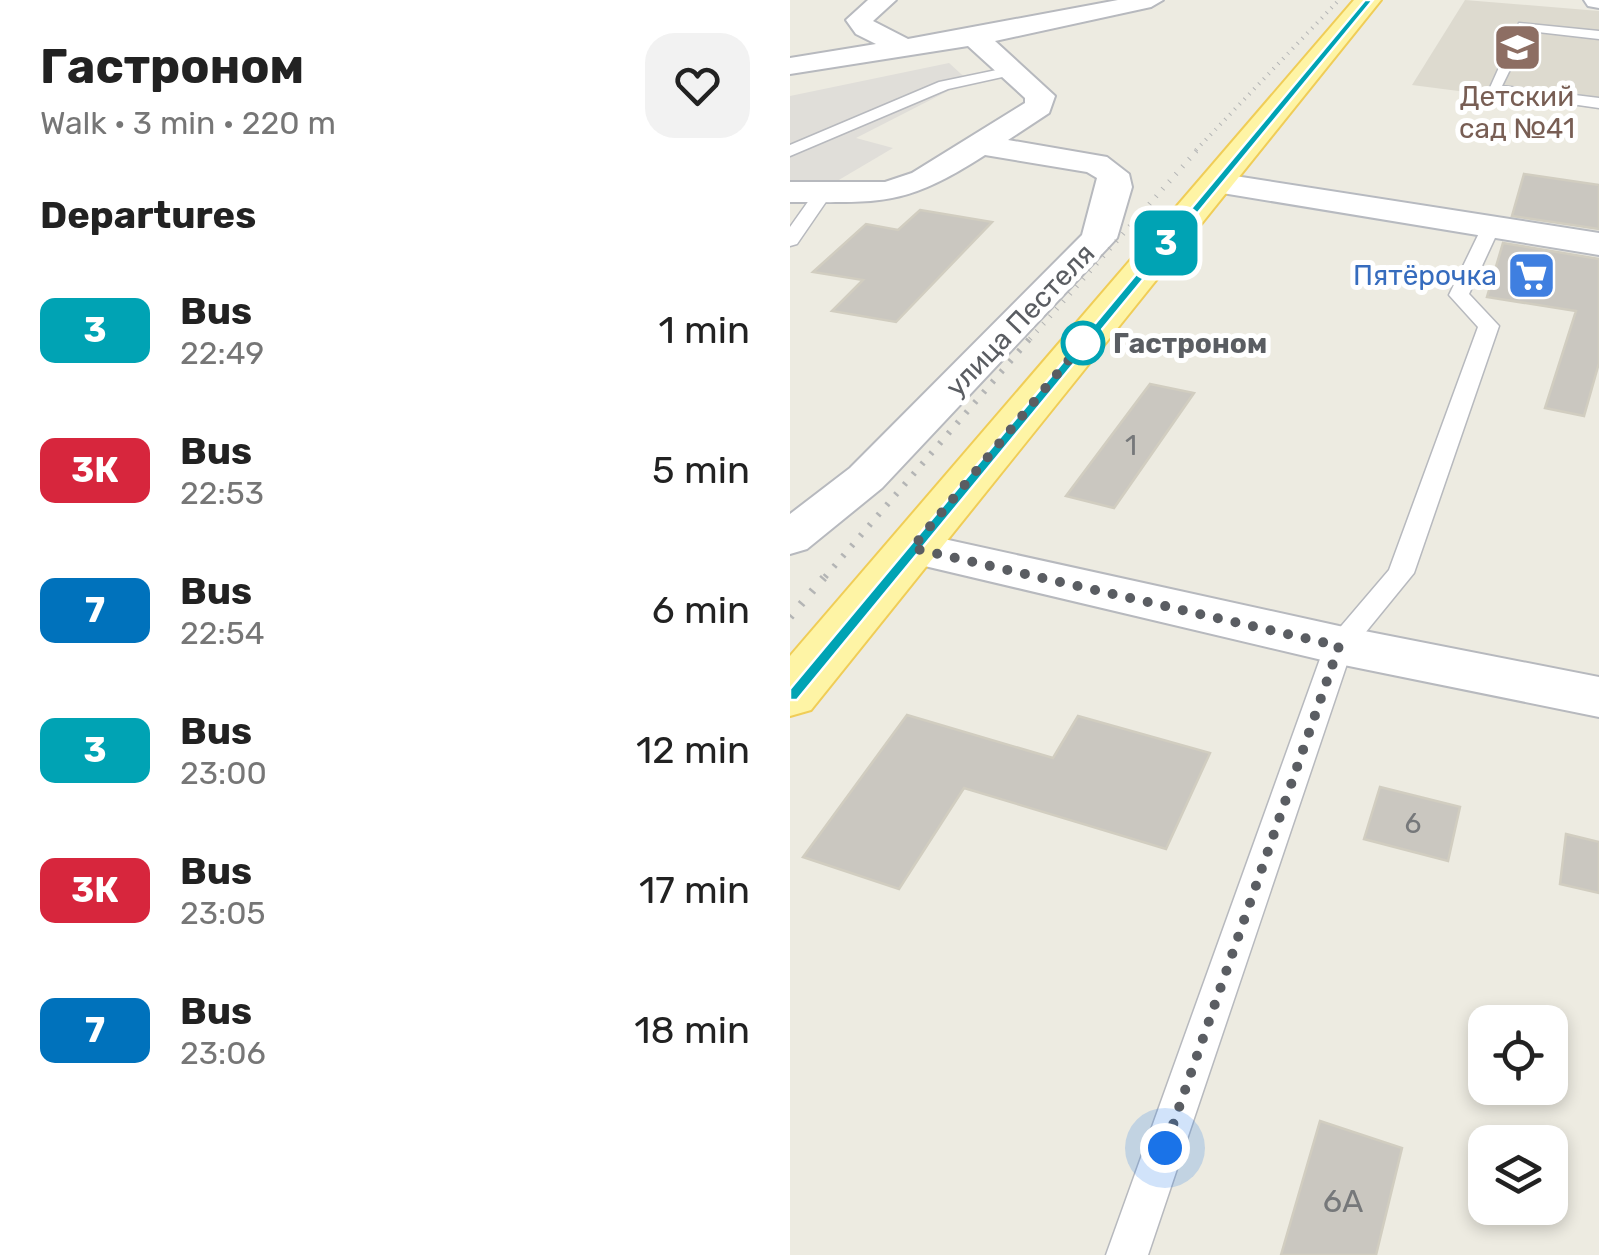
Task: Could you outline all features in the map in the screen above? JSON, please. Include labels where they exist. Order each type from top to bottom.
[{"type":"main road","name":"улица Пестеля","points":[[790,695],[1368,0]]},
{"type":"street","points":[[884,0],[859,20],[865,28],[899,45]]},
{"type":"street","points":[[790,66],[899,45],[974,38],[1151,0]]},
{"type":"street","points":[[806,193],[888,192],[924,180],[1039,107],[1040,96],[974,38]]},
{"type":"street","name":"улица Пестеля","points":[[790,538],[866,478],[1099,238],[1116,186],[1113,174],[1096,164],[981,146]]},
{"type":"street","points":[[1216,183],[1599,244]]},
{"type":"street","points":[[912,548],[1339,646],[1599,697]]},
{"type":"lane","points":[[1599,35],[1524,26],[1492,89],[1599,103]]},
{"type":"lane","points":[[790,151],[944,85],[1010,71]]},
{"type":"lane","points":[[790,240],[806,193]]},
{"type":"lane","points":[[1128,1255],[1339,646],[1401,573],[1408,556],[1489,326],[1460,295],[1491,227]]},
{"type":"shaded area","name":"Детский сад №41","points":[[1465,0],[1599,11],[1599,109],[1412,85]]},
{"type":"shaded area","points":[[949,63],[972,84],[950,90],[856,138],[893,148],[832,184],[790,185],[790,96]]},
{"type":"building","points":[[1524,174],[1599,185],[1599,229],[1512,216]]},
{"type":"building","points":[[920,210],[992,222],[896,322],[832,311],[863,280],[813,272],[866,224],[898,230]]},
{"type":"building","points":[[1503,243],[1599,259],[1599,363],[1584,416],[1545,408],[1576,311],[1487,297]]},
{"type":"building","points":[[1150,384],[1194,393],[1114,508],[1066,496]]},
{"type":"building","points":[[907,715],[1053,758],[1078,716],[1210,753],[1166,849],[964,788],[899,889],[803,857]]},
{"type":"building","points":[[1380,787],[1460,807],[1448,861],[1364,839]]},
{"type":"building","points":[[1566,834],[1599,842],[1599,893],[1560,884]]},
{"type":"building","points":[[1320,1121],[1402,1148],[1376,1255],[1281,1255]]},
{"type":"railway","points":[[1196,150],[1339,0]]},
{"type":"railway","points":[[1030,339],[1199,148]]},
{"type":"railway","points":[[825,577],[1032,336]]},
{"type":"railway","points":[[790,617],[827,574]]},
{"type":"bus line","name":"3","points":[[790,695],[1368,0]]},
{"type":"place","name":"Детский сад №41","points":[[1517,48]]},
{"type":"place","name":"Пятёрочка","points":[[1532,275]]},
{"type":"place","name":"Гастроном","points":[[1083,343]]},
{"type":"route","points":[[1083,343],[1093,331],[912,548],[1339,646],[1165,1148]]}]
